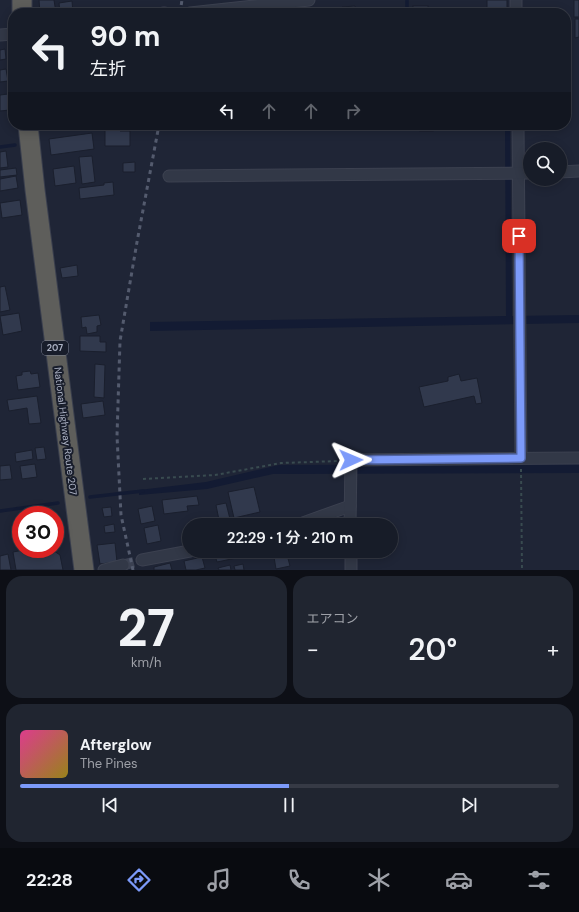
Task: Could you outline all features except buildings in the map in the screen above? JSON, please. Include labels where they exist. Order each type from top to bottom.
[{"type":"highway","name":"National Highway Route 207","points":[[29,130],[84,570]]},
{"type":"street","points":[[236,8],[309,0]]},
{"type":"street","points":[[518,130],[521,458]]},
{"type":"street","points":[[567,172],[579,171]]},
{"type":"street","points":[[169,176],[523,173]]},
{"type":"street","points":[[350,518],[351,460],[579,458]]},
{"type":"street","points":[[317,518],[350,506]]},
{"type":"street","points":[[142,560],[182,552]]},
{"type":"street","points":[[351,558],[351,570]]},
{"type":"street","points":[[104,570],[123,565]]},
{"type":"path","points":[[143,480],[215,475],[280,463],[351,460]]},
{"type":"path","points":[[521,476],[522,570]]},
{"type":"water","points":[[505,130],[510,130],[512,316],[579,315],[579,323],[150,331],[150,322],[506,316]]},
{"type":"water","points":[[579,464],[579,473],[273,474],[207,489],[139,495],[139,490],[206,482],[279,465]]},
{"type":"waterway","points":[[407,0],[407,8]]},
{"type":"waterway","points":[[0,147],[15,145]]},
{"type":"waterway","points":[[90,497],[143,491]]},
{"type":"waterway","points":[[0,511],[58,503]]},
{"type":"tunnel","points":[[123,565],[142,560]]},
{"type":"railway","points":[[181,8],[182,0]]},
{"type":"railway","points":[[133,570],[121,515],[117,436],[120,341],[158,130]]},
{"type":"route","points":[[351,460],[521,458],[519,236]]}]
